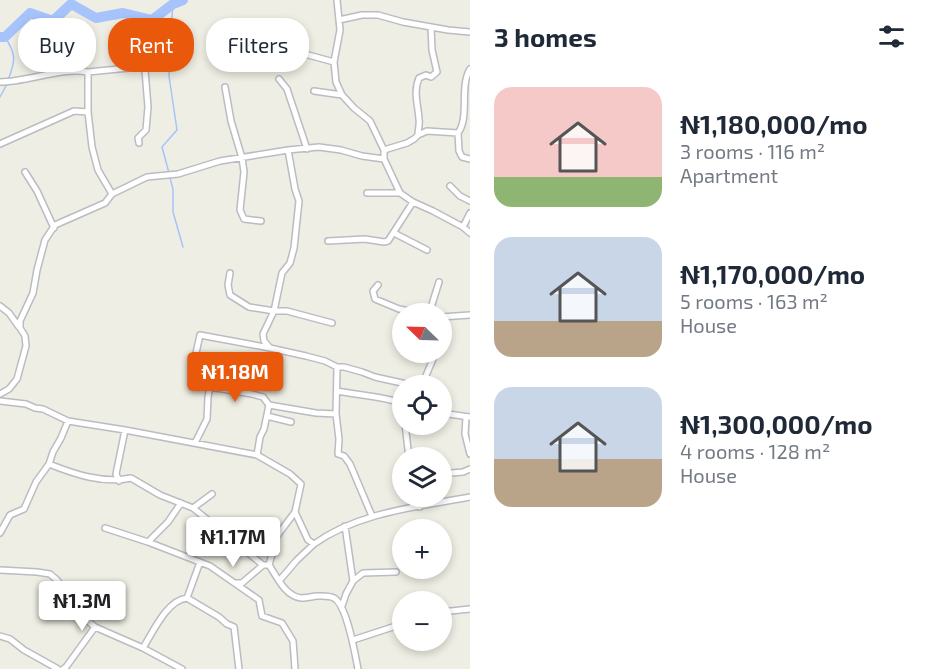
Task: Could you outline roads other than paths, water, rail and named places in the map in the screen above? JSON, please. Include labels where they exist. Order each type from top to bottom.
[{"type":"street","points":[[337,0],[340,30],[334,62],[336,82],[342,95],[370,121],[400,193],[470,233]]},
{"type":"street","points":[[339,20],[362,15],[378,15],[403,22],[470,32]]},
{"type":"street","points":[[418,135],[419,120],[415,95],[417,84],[419,78],[426,75],[431,77],[437,72],[432,50],[431,27]]},
{"type":"street","points":[[309,55],[334,62]]},
{"type":"street","points":[[96,71],[139,67],[145,70],[148,107],[146,130],[138,138],[139,142]]},
{"type":"street","points":[[470,69],[466,75],[468,98],[465,120],[458,133],[459,151],[462,157],[470,159]]},
{"type":"street","points":[[2,82],[73,72]]},
{"type":"street","points":[[88,72],[88,112],[92,147],[98,170],[112,194]]},
{"type":"street","points":[[279,79],[287,89],[307,149]]},
{"type":"street","points":[[225,87],[244,172],[240,210],[243,219],[261,221]]},
{"type":"street","points":[[314,91],[342,95]]},
{"type":"street","points":[[0,144],[74,111],[88,112]]},
{"type":"street","points":[[384,150],[407,143],[427,131],[458,133]]},
{"type":"street","points":[[20,328],[20,321],[33,293],[45,240],[55,225],[105,203],[112,194],[147,177],[178,174],[220,161],[319,147],[384,159]]},
{"type":"street","points":[[270,348],[264,341],[263,334],[274,311],[282,273],[290,264],[299,201],[288,150]]},
{"type":"street","points":[[25,172],[37,191],[54,228]]},
{"type":"street","points":[[450,186],[470,201]]},
{"type":"street","points":[[367,193],[400,193]]},
{"type":"street","points":[[328,241],[365,239],[388,241],[413,202]]},
{"type":"street","points":[[463,227],[470,213]]},
{"type":"street","points":[[394,233],[427,250]]},
{"type":"street","points":[[230,273],[228,285],[230,295],[249,307],[287,311],[332,323]]},
{"type":"street","points":[[431,303],[439,282]]},
{"type":"street","points":[[378,285],[373,291],[375,299],[392,306]]},
{"type":"street","points":[[0,306],[9,313],[20,328],[25,336],[26,346],[17,379],[9,389],[0,394]]},
{"type":"street","points":[[452,316],[470,315]]},
{"type":"street","points":[[336,414],[315,413],[269,405],[263,398],[252,394],[192,384],[200,335],[306,356],[337,367],[411,385],[422,386],[431,363]]},
{"type":"street","points":[[337,367],[338,454],[344,456],[350,464],[372,516]]},
{"type":"street","points":[[195,443],[207,419],[210,387]]},
{"type":"street","points":[[337,391],[392,400]]},
{"type":"street","points":[[0,401],[26,404],[68,421],[257,455],[290,474],[302,484],[295,512],[277,536],[266,565],[242,583],[235,584]]},
{"type":"street","points":[[257,455],[269,405]]},
{"type":"street","points":[[452,414],[468,417],[465,434],[470,454]]},
{"type":"street","points":[[267,416],[291,422]]},
{"type":"street","points":[[0,533],[10,515],[24,509],[36,482],[49,464],[68,421]]},
{"type":"street","points":[[118,481],[116,474],[125,430]]},
{"type":"street","points":[[49,464],[84,477],[118,481],[131,478],[160,495],[193,508],[266,565],[294,596],[337,599],[342,606],[353,640],[358,669]]},
{"type":"street","points":[[452,473],[470,469]]},
{"type":"street","points":[[193,508],[212,494]]},
{"type":"street","points":[[452,501],[470,497]]},
{"type":"street","points":[[148,542],[168,522],[181,503]]},
{"type":"street","points":[[279,581],[314,544],[345,526],[372,516],[420,507]]},
{"type":"street","points":[[295,512],[308,540],[314,544]]},
{"type":"street","points":[[345,526],[353,581]]},
{"type":"street","points":[[105,528],[210,566],[259,600],[262,616],[282,623],[293,640],[295,669]]},
{"type":"street","points":[[187,598],[200,562]]},
{"type":"street","points":[[0,570],[50,574],[57,580],[82,617],[95,627],[143,648],[182,669]]},
{"type":"street","points":[[342,606],[353,581],[363,573],[392,572]]},
{"type":"street","points":[[143,648],[168,609],[175,602],[187,598],[234,627],[239,669]]},
{"type":"street","points":[[452,611],[470,609]]},
{"type":"street","points":[[63,669],[95,627]]},
{"type":"street","points":[[353,640],[392,627]]},
{"type":"street","points":[[0,636],[10,639],[24,650],[58,669]]},
{"type":"waterway","points":[[0,37],[5,37],[30,13],[53,21],[71,4],[96,18],[123,13],[152,20],[173,4],[183,0]]},
{"type":"waterway","points":[[169,173],[162,147],[177,130],[169,76],[173,4]]},
{"type":"waterway","points":[[5,37],[14,57],[8,80]]},
{"type":"waterway","points":[[0,97],[7,84]]},
{"type":"waterway","points":[[170,178],[173,189],[173,212],[183,247]]}]
